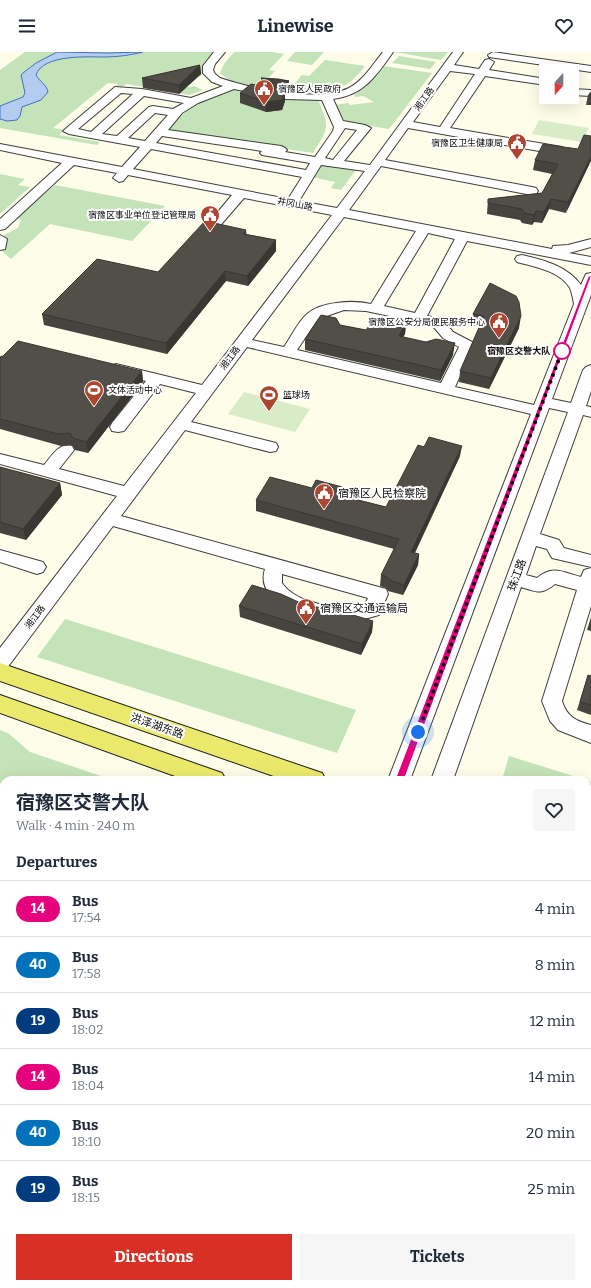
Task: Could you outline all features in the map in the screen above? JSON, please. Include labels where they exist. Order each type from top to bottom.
[{"type":"main road","name":"洪泽湖东路","points":[[0,672],[302,776]]},
{"type":"main road","points":[[0,704],[203,776]]},
{"type":"street","points":[[220,52],[207,68],[207,72],[210,77],[220,82],[262,93],[322,96],[349,92],[360,86],[388,52]]},
{"type":"street","points":[[228,52],[216,66],[217,76],[222,80],[262,91],[294,94],[333,92],[351,86],[380,52]]},
{"type":"street","name":"湘江路","points":[[0,663],[337,217],[458,52]]},
{"type":"street","points":[[443,131],[494,54],[516,56],[591,69]]},
{"type":"street","points":[[508,76],[516,56]]},
{"type":"street","points":[[447,67],[539,81]]},
{"type":"street","points":[[152,139],[170,112],[187,100],[209,90],[220,82]]},
{"type":"street","points":[[119,174],[178,111],[189,104],[232,86]]},
{"type":"street","points":[[579,86],[591,88]]},
{"type":"street","points":[[187,100],[119,88],[70,131],[118,140],[152,139],[316,158],[336,164],[375,166],[532,191]]},
{"type":"street","points":[[94,135],[142,92]]},
{"type":"street","points":[[579,92],[591,93]]},
{"type":"street","points":[[287,202],[302,173],[339,131],[338,124],[322,96]]},
{"type":"street","points":[[287,202],[316,158],[332,130],[332,120],[322,96]]},
{"type":"street","points":[[118,140],[153,109],[170,112]]},
{"type":"street","points":[[336,164],[365,128],[338,124]]},
{"type":"street","points":[[406,124],[562,151]]},
{"type":"street","points":[[152,139],[316,158]]},
{"type":"street","points":[[152,139],[226,159],[302,173]]},
{"type":"street","name":"井冈山路","points":[[0,147],[68,164],[337,217],[465,241],[591,261]]},
{"type":"street","points":[[226,159],[235,148]]},
{"type":"street","name":"井冈山路","points":[[0,155],[68,164]]},
{"type":"street","points":[[0,226],[68,164]]},
{"type":"street","points":[[214,225],[238,197]]},
{"type":"street","name":"井冈山路","points":[[238,197],[287,202],[337,217]]},
{"type":"street","points":[[375,309],[422,233]]},
{"type":"street","points":[[0,240],[0,246]]},
{"type":"street","points":[[465,241],[556,249],[568,249],[591,243]]},
{"type":"street","points":[[465,241],[553,269],[575,285],[580,304]]},
{"type":"street","points":[[418,318],[465,241]]},
{"type":"street","name":"井冈山路","points":[[465,241],[591,269]]},
{"type":"street","points":[[401,776],[591,277]]},
{"type":"street","points":[[288,352],[313,316],[348,304],[437,322],[448,335],[467,345],[446,389]]},
{"type":"street","points":[[243,342],[446,389],[541,406],[584,411]]},
{"type":"street","points":[[102,366],[206,391]]},
{"type":"street","name":"珠江路","points":[[443,776],[530,538],[584,411],[591,370]]},
{"type":"street","points":[[118,427],[156,379]]},
{"type":"street","points":[[181,424],[270,447]]},
{"type":"street","points":[[48,472],[66,450]]},
{"type":"street","points":[[0,459],[128,493]]},
{"type":"street","points":[[109,519],[276,565],[379,594],[372,610],[341,614],[320,610],[294,602],[279,593],[273,583],[273,573],[276,565]]},
{"type":"street","points":[[530,538],[553,544],[558,552],[591,561]]},
{"type":"street","points":[[0,556],[37,567]]},
{"type":"street","points":[[515,579],[540,586],[552,576],[589,580],[553,692],[552,700],[554,710],[560,720],[570,728],[591,734]]},
{"type":"green space","points":[[25,52],[217,52],[205,66],[201,76],[178,80],[189,87],[194,86],[203,90],[189,95],[127,84],[122,87],[116,86],[118,84],[108,83],[53,128],[64,130],[59,135],[100,142],[97,145],[0,128],[0,70]]},
{"type":"green space","points":[[234,52],[272,52],[284,54],[269,70],[275,71],[260,87],[255,87],[234,82],[220,73],[224,64]]},
{"type":"green space","points":[[295,52],[324,52],[312,65],[287,61]]},
{"type":"green space","points":[[394,52],[448,52],[441,60]]},
{"type":"green space","points":[[399,56],[436,62],[430,69],[392,63]]},
{"type":"green space","points":[[325,60],[365,66],[350,82],[342,87],[310,93],[289,90],[302,75],[309,76]]},
{"type":"green space","points":[[383,66],[432,73],[389,129],[345,122],[334,105],[374,102],[363,96],[355,97],[354,94],[367,85]]},
{"type":"green space","points":[[234,89],[318,99],[326,122],[326,127],[325,132],[313,153],[167,131],[192,105]]},
{"type":"green space","points":[[539,120],[589,128],[582,142],[532,134]]},
{"type":"green space","points":[[322,164],[355,168],[356,170],[341,190],[331,188],[335,182],[312,177]]},
{"type":"green space","points":[[0,174],[25,179],[18,185],[30,187],[0,214]]},
{"type":"green space","points":[[55,185],[165,206],[132,241],[50,224],[11,259],[2,251],[6,245],[4,235],[18,228],[21,220],[16,218]]},
{"type":"green space","name":"篮球场","points":[[244,392],[310,409],[295,432],[228,414]]},
{"type":"green space","points":[[65,619],[356,710],[337,753],[37,657]]},
{"type":"green space","points":[[0,730],[8,733],[30,752],[101,776],[0,776]]},
{"type":"green space","points":[[509,756],[573,776],[503,776]]},
{"type":"water","points":[[57,52],[143,52],[115,57],[67,58],[47,63],[40,68],[36,75],[46,87],[48,92],[41,100],[22,107],[20,116],[17,120],[7,121],[0,119],[0,106],[23,97],[25,93],[21,75],[36,63]]},
{"type":"building","points":[[200,65],[179,85],[142,78]]},
{"type":"building","points":[[261,78],[278,79],[289,81]]},
{"type":"building","points":[[251,84],[285,91],[282,100],[266,102],[240,93]]},
{"type":"building","points":[[584,135],[591,136],[591,156],[568,202],[551,199],[544,212],[536,211],[534,215],[524,213],[522,209],[488,203],[488,199],[542,193],[558,164],[535,160],[543,144],[578,149]]},
{"type":"building","points":[[205,221],[246,230],[243,234],[276,240],[247,276],[225,271],[166,343],[42,314],[97,259],[158,272]]},
{"type":"building","points":[[490,283],[516,296],[519,302],[521,316],[491,378],[460,371],[484,316],[473,314]]},
{"type":"building","points":[[321,315],[336,318],[340,325],[366,330],[374,319],[382,317],[406,323],[399,336],[426,342],[436,339],[455,343],[441,370],[305,339]]},
{"type":"building","points":[[18,341],[142,371],[86,442],[73,438],[70,433],[58,434],[0,419],[0,357],[3,356]]},
{"type":"building","points":[[429,437],[462,446],[411,552],[419,554],[404,585],[381,575],[399,539],[256,500],[270,477],[312,488],[316,480],[346,488],[342,496],[386,507],[418,445],[424,447]]},
{"type":"building","points":[[0,467],[60,483],[23,529],[0,522]]},
{"type":"building","points":[[252,585],[281,594],[305,605],[340,611],[373,621],[362,644],[239,606]]},
{"type":"building","points":[[588,675],[591,676],[591,705],[580,702]]},
{"type":"bus line","name":"14","points":[[401,776],[524,449],[591,277]]},
{"type":"place","name":"宿豫区人民政府","points":[[264,106]]},
{"type":"place","name":"宿豫区卫生健康局","points":[[517,160]]},
{"type":"place","name":"宿豫区事业单位登记管理局","points":[[210,232]]},
{"type":"place","name":"宿豫区公安分局便民服务中心","points":[[499,339]]},
{"type":"place","name":"宿豫区交警大队","points":[[562,351]]},
{"type":"place","name":"文体活动中心","points":[[94,407]]},
{"type":"place","name":"篮球场","points":[[269,412]]},
{"type":"place","name":"宿豫区人民检察院","points":[[324,510]]},
{"type":"place","name":"宿豫区交通运输局","points":[[306,625]]},
{"type":"route","points":[[418,732],[564,346],[562,351]]}]
